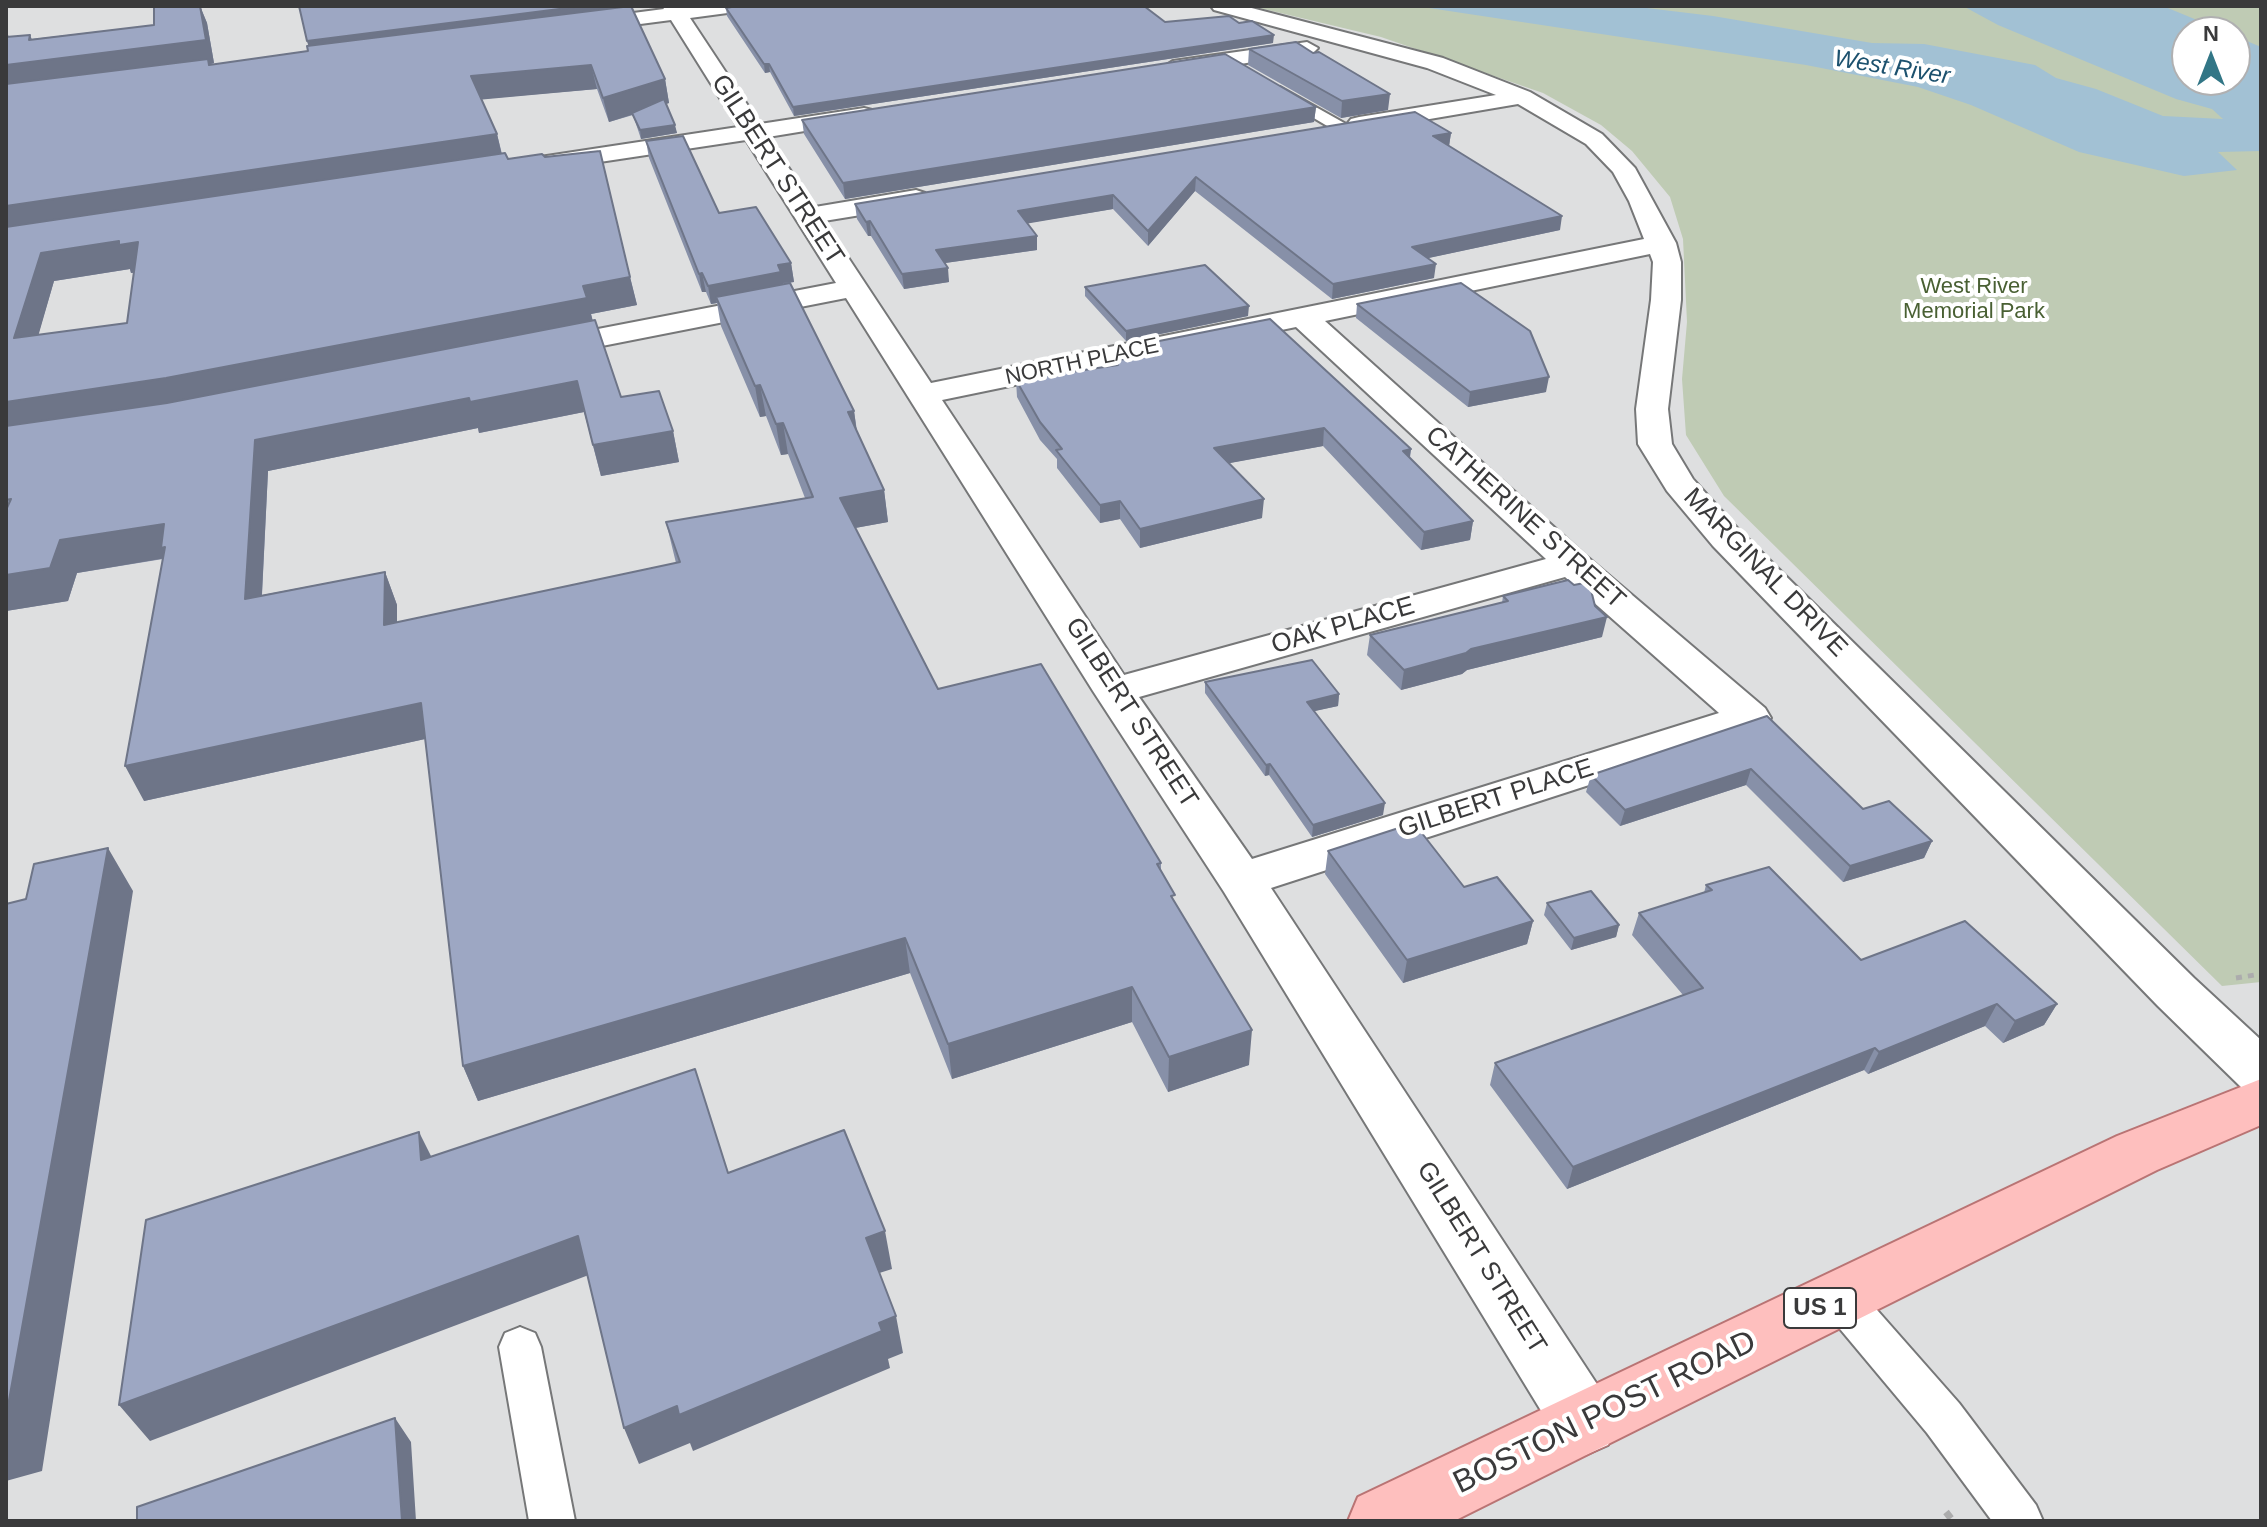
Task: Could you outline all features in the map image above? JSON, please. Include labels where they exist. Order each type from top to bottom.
[{"type":"main road","name":"BOSTON POST ROAD","points":[[1382,1521],[2137,1153],[2261,1101]]},
{"type":"street","points":[[556,29],[674,10],[735,6]]},
{"type":"street","name":"MARGINAL DRIVE","points":[[1221,6],[1435,63],[1522,97],[1594,139],[1623,168],[1662,243],[1667,262],[1666,300],[1652,409],[1655,444],[1679,484],[1726,538],[2185,1001],[2261,1073]]},
{"type":"street","name":"GILBERT STREET","points":[[674,10],[925,394],[1114,691],[1241,880],[1585,1423]]},
{"type":"street","points":[[1148,72],[1356,40]]},
{"type":"street","points":[[1309,133],[1522,97]]},
{"type":"street","points":[[512,168],[880,112]]},
{"type":"street","points":[[808,216],[937,194]]},
{"type":"street","name":"NORTH PLACE","points":[[925,394],[1662,243]]},
{"type":"street","points":[[517,354],[853,288]]},
{"type":"street","name":"CATHERINE STREET","points":[[1302,316],[1572,563],[1750,718]]},
{"type":"street","name":"OAK PLACE","points":[[1114,691],[1572,563]]},
{"type":"street","name":"GILBERT PLACE","points":[[1241,880],[1750,718]]},
{"type":"lane","points":[[1227,60],[1340,127]]},
{"type":"lane","points":[[1840,1298],[1943,1418],[2020,1521]]},
{"type":"lane","points":[[520,1347],[552,1521]]},
{"type":"green space","name":"West River Memorial Park","points":[[1251,6],[2261,6],[2261,982],[2222,986],[1724,496],[1686,435],[1682,379],[1687,322],[1683,239],[1670,197],[1632,151],[1601,125],[1543,93],[1381,37]]},
{"type":"water","name":"West River","points":[[1416,6],[1630,6],[1713,16],[1872,43],[1924,44],[2035,65],[2056,78],[2096,89],[2163,116],[2223,119],[2212,109],[2176,99],[1998,25],[1963,6],[2163,6],[2187,16],[2171,16],[2171,96],[2251,96],[2251,43],[2261,47],[2261,151],[2218,152],[2237,170],[2184,176],[2079,152],[1971,105],[1918,87],[1806,65]]},
{"type":"building","points":[[154,6],[200,6],[206,40],[6,65],[6,37],[30,35],[29,40],[154,25]]},
{"type":"building","points":[[299,6],[395,7],[583,6],[307,41]]},
{"type":"building","points":[[631,6],[665,79],[603,98],[591,65],[471,76],[497,134],[6,206],[6,84],[208,59],[209,65],[308,51],[307,46]]},
{"type":"building","points":[[1144,6],[1165,22],[1229,16],[1239,23],[1252,21],[1274,35],[793,107],[769,64],[764,64],[726,8]]},
{"type":"building","points":[[1296,42],[1390,94],[1342,101],[1249,49]]},
{"type":"building","points":[[1225,54],[1316,107],[843,183],[802,120]]},
{"type":"building","points":[[664,99],[675,125],[640,130],[632,113]]},
{"type":"building","points":[[1415,112],[1451,133],[1433,136],[1562,216],[1412,247],[1436,264],[1333,284],[1196,177],[1148,231],[1113,195],[1018,211],[1037,236],[936,250],[948,268],[902,274],[870,221],[866,222],[855,204]]},
{"type":"building","points":[[683,136],[719,213],[756,207],[791,263],[778,265],[781,272],[708,286],[702,273],[699,274],[646,141]]},
{"type":"building","points":[[600,151],[630,277],[583,286],[587,298],[166,378],[6,402],[6,227],[505,153],[508,159],[542,154],[545,157]],"holes":[[[119,241],[119,245],[138,242],[127,323],[14,338],[41,253]]]},
{"type":"building","points":[[1205,265],[1249,306],[1126,331],[1085,287]]},
{"type":"building","points":[[790,283],[854,411],[848,412],[884,490],[840,498],[938,689],[1041,664],[1161,863],[1157,864],[1175,895],[1171,896],[1252,1030],[1169,1057],[1132,987],[948,1044],[905,938],[463,1066],[421,703],[125,766],[165,547],[161,548],[164,524],[60,540],[50,568],[6,575],[6,510],[11,499],[6,500],[6,426],[167,403],[595,320],[621,397],[659,391],[673,431],[593,445],[577,381],[470,402],[469,398],[255,440],[245,599],[385,572],[384,625],[680,562],[666,522],[813,497],[783,423],[776,424],[760,385],[755,386],[716,297]]},
{"type":"building","points":[[1461,283],[1530,331],[1549,377],[1470,392],[1357,304]]},
{"type":"building","points":[[1270,319],[1411,449],[1403,451],[1473,521],[1424,532],[1324,428],[1214,448],[1264,499],[1140,529],[1120,501],[1100,505],[1056,450],[1062,449],[1040,422],[1016,380],[1118,365],[1116,360],[1155,356],[1144,344]]},
{"type":"building","points":[[1568,580],[1574,585],[1589,582],[1595,606],[1607,617],[1471,649],[1404,670],[1370,635],[1508,601],[1503,596]]},
{"type":"building","points":[[1312,660],[1339,694],[1307,702],[1385,803],[1313,825],[1270,764],[1266,765],[1205,682]]},
{"type":"building","points":[[1767,716],[1863,809],[1889,801],[1932,841],[1850,866],[1751,769],[1625,810],[1591,775]]},
{"type":"building","points":[[1414,823],[1464,887],[1497,877],[1533,921],[1407,960],[1328,851]]},
{"type":"building","points":[[108,848],[6,1417],[6,904],[26,899],[34,864]]},
{"type":"building","points":[[1769,867],[1861,960],[1965,921],[2057,1004],[2015,1021],[1997,1004],[1879,1052],[1875,1048],[1573,1167],[1495,1063],[1703,988],[1639,913],[1712,890],[1706,885]]},
{"type":"building","points":[[1591,891],[1619,925],[1574,938],[1547,903]]},
{"type":"building","points":[[695,1069],[728,1173],[844,1130],[885,1231],[866,1238],[896,1316],[879,1323],[882,1331],[679,1415],[677,1406],[624,1428],[578,1236],[119,1405],[146,1220],[419,1132],[421,1160]]},
{"type":"building","points":[[395,1418],[402,1521],[137,1521],[137,1507]]}]
